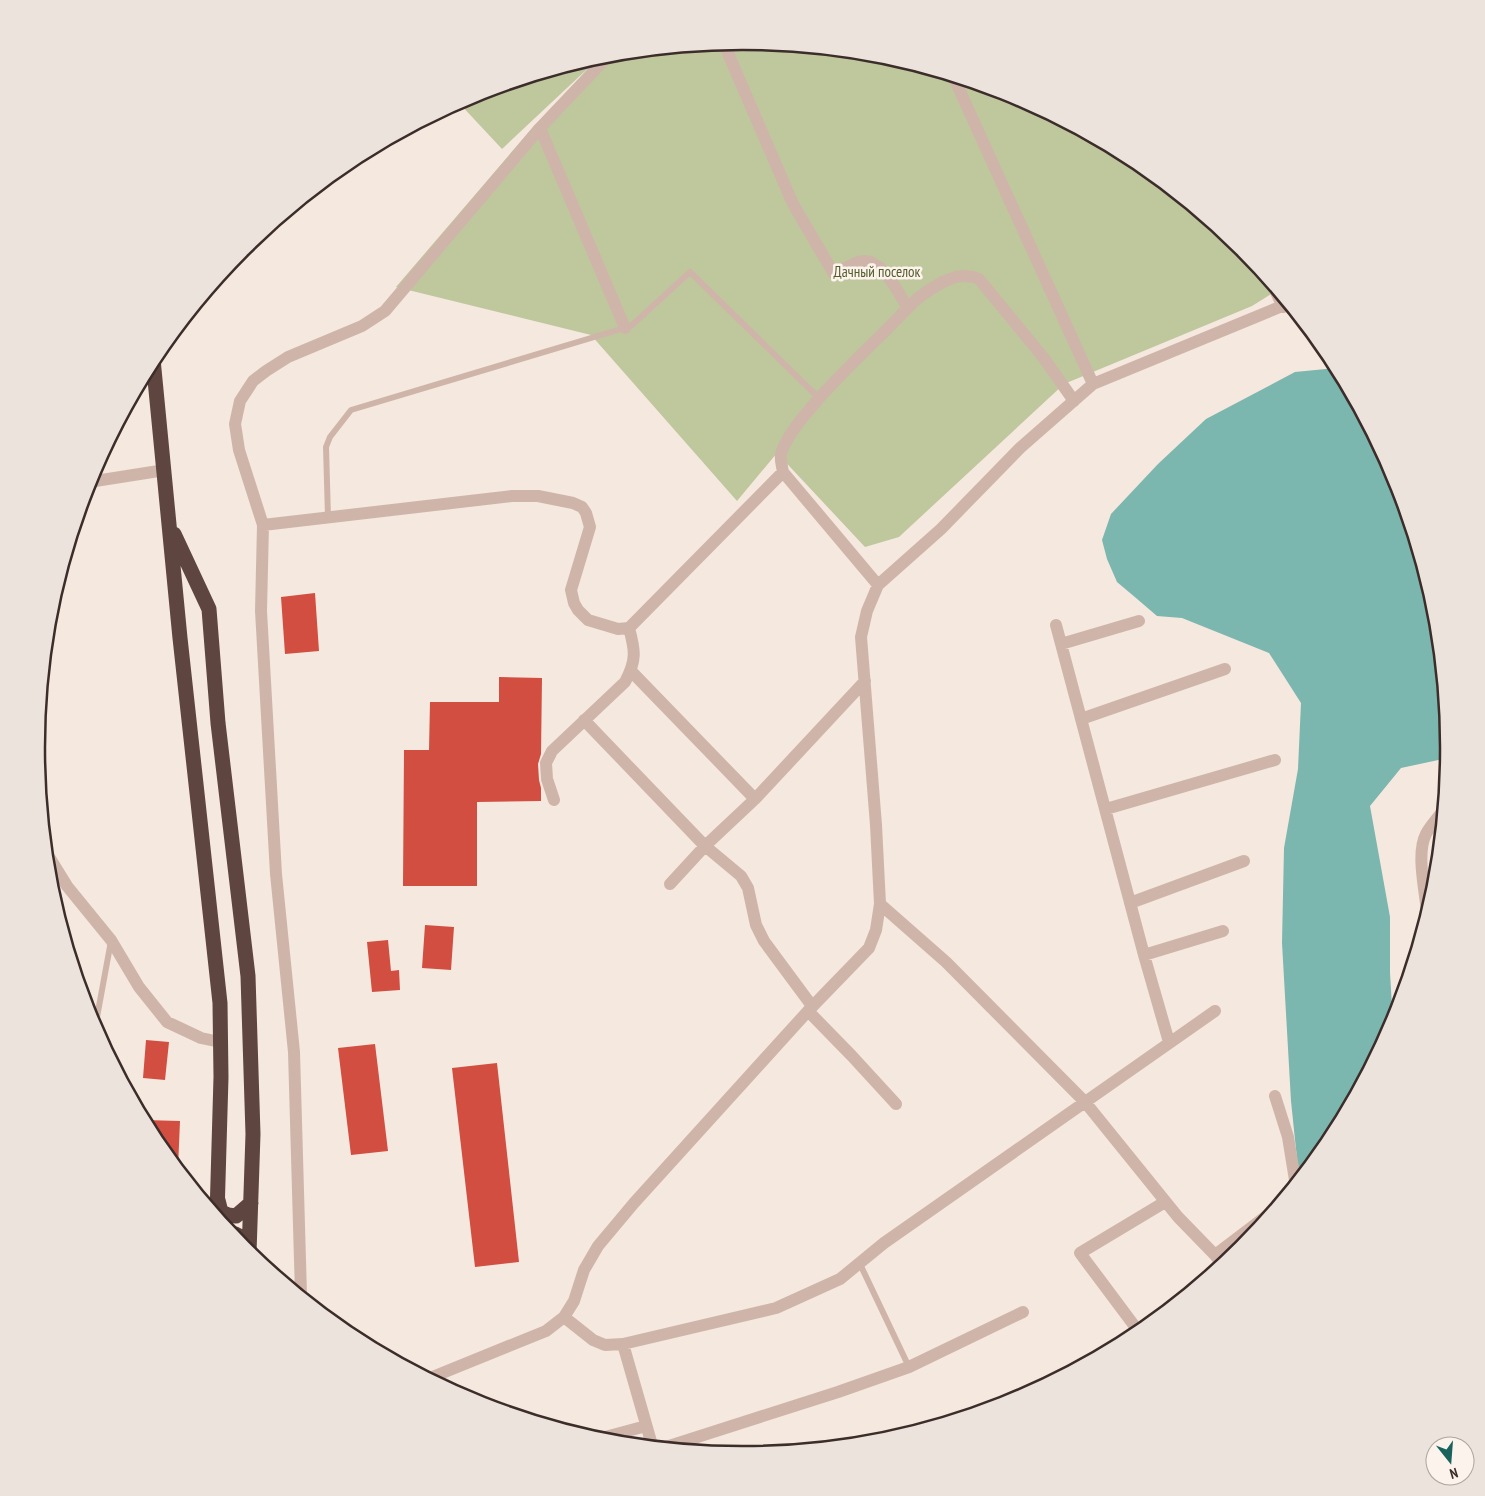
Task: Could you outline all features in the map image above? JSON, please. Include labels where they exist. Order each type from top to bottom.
[{"type":"highway","points":[[155,373],[185,686],[220,1003],[217,1207]]},
{"type":"highway","points":[[170,526],[209,609],[218,723],[248,976],[253,1134],[249,1241]]},
{"type":"highway","points":[[222,1213],[236,1216],[251,1203]]},
{"type":"street","points":[[727,51],[793,204],[834,274],[862,260],[872,263],[885,271],[908,308]]},
{"type":"street","points":[[301,1287],[294,1052],[276,874],[261,611],[263,525],[239,450],[235,424],[240,401],[253,381],[288,357],[362,326],[385,311],[540,128],[599,66]]},
{"type":"street","points":[[957,85],[1093,384]]},
{"type":"street","points":[[540,128],[625,328]]},
{"type":"street","points":[[878,585],[783,472],[780,461],[781,453],[787,441],[805,415],[908,308],[918,299],[948,280],[960,276],[971,276],[979,279],[1043,357],[1074,401]]},
{"type":"street","points":[[437,1375],[546,1330],[564,1317],[574,1301],[584,1270],[598,1246],[634,1203],[810,1008],[869,948],[876,930],[880,904],[876,825],[861,637],[867,611],[878,585],[941,528],[1020,448],[1093,384],[1282,306]]},
{"type":"street","points":[[98,481],[165,470]]},
{"type":"street","points":[[263,525],[512,496],[538,496],[573,503],[582,507],[590,527],[571,590],[574,603],[588,620],[618,629],[629,628],[783,472]]},
{"type":"street","points":[[1061,644],[1139,621]]},
{"type":"street","points":[[1056,625],[1144,955],[1170,1042]]},
{"type":"street","points":[[554,800],[547,780],[546,763],[552,751],[625,682],[631,671],[635,651],[629,628]]},
{"type":"street","points":[[1082,719],[1225,669]]},
{"type":"street","points":[[631,671],[755,799]]},
{"type":"street","points":[[670,884],[755,799],[865,681]]},
{"type":"street","points":[[584,720],[706,846],[741,876],[748,888],[756,925],[764,941],[810,1008],[896,1104]]},
{"type":"street","points":[[1106,809],[1275,760]]},
{"type":"street","points":[[1425,893],[1422,846],[1426,834],[1436,820]]},
{"type":"street","points":[[1130,903],[1244,861]]},
{"type":"street","points":[[55,867],[67,886],[111,940],[139,987],[167,1022],[201,1038],[220,1042]]},
{"type":"street","points":[[1423,876],[1428,876]]},
{"type":"street","points":[[880,904],[946,962],[1085,1102],[1165,1202],[1217,1259]]},
{"type":"street","points":[[1144,955],[1223,931]]},
{"type":"street","points":[[564,1317],[593,1340],[605,1345],[623,1344],[776,1308],[840,1279],[884,1243],[1215,1011]]},
{"type":"street","points":[[1275,1096],[1288,1137],[1294,1175]]},
{"type":"street","points":[[1134,1325],[1080,1253],[1165,1202]]},
{"type":"street","points":[[680,1443],[838,1392],[909,1367],[1023,1312]]},
{"type":"street","points":[[623,1344],[650,1440]]},
{"type":"street","points":[[617,1434],[646,1426]]},
{"type":"lane","points":[[328,517],[326,447],[330,437],[351,410],[631,326],[690,272],[820,399]]},
{"type":"lane","points":[[98,1015],[111,940]]},
{"type":"lane","points":[[860,1264],[909,1367]]},
{"type":"green space","name":"Дачный поселок","points":[[742,50],[788,52],[834,56],[923,74],[967,88],[1051,122],[1130,168],[1202,224],[1236,255],[1272,294],[1252,306],[1064,384],[899,537],[865,547],[777,453],[737,501],[591,335],[396,287],[534,126],[590,68],[651,56]]},
{"type":"green space","name":"Дачный поселок","points":[[588,68],[502,149],[465,109],[518,88]]},
{"type":"water","points":[[1328,369],[1347,399],[1387,481],[1403,524],[1427,612],[1439,702],[1440,748],[1440,760],[1401,768],[1370,806],[1390,917],[1392,1002],[1347,1097],[1298,1170],[1291,1101],[1282,943],[1284,848],[1298,769],[1301,703],[1269,653],[1182,618],[1157,616],[1117,582],[1107,559],[1102,540],[1111,514],[1158,464],[1206,419],[1295,372]]},
{"type":"building","points":[[315,593],[319,651],[285,654],[281,597]]},
{"type":"building","points":[[499,677],[542,678],[541,754],[538,764],[541,801],[477,802],[477,886],[403,886],[404,750],[429,750],[430,702],[499,702]]},
{"type":"building","points":[[425,925],[454,927],[451,970],[422,968]]},
{"type":"building","points":[[388,940],[391,971],[399,970],[400,990],[372,992],[367,942]]},
{"type":"building","points":[[146,1040],[169,1042],[165,1080],[143,1078]]},
{"type":"building","points":[[375,1044],[388,1151],[351,1155],[338,1048]]},
{"type":"building","points":[[497,1063],[519,1262],[475,1267],[452,1068]]},
{"type":"building","points":[[153,1120],[180,1121],[178,1158]]}]
